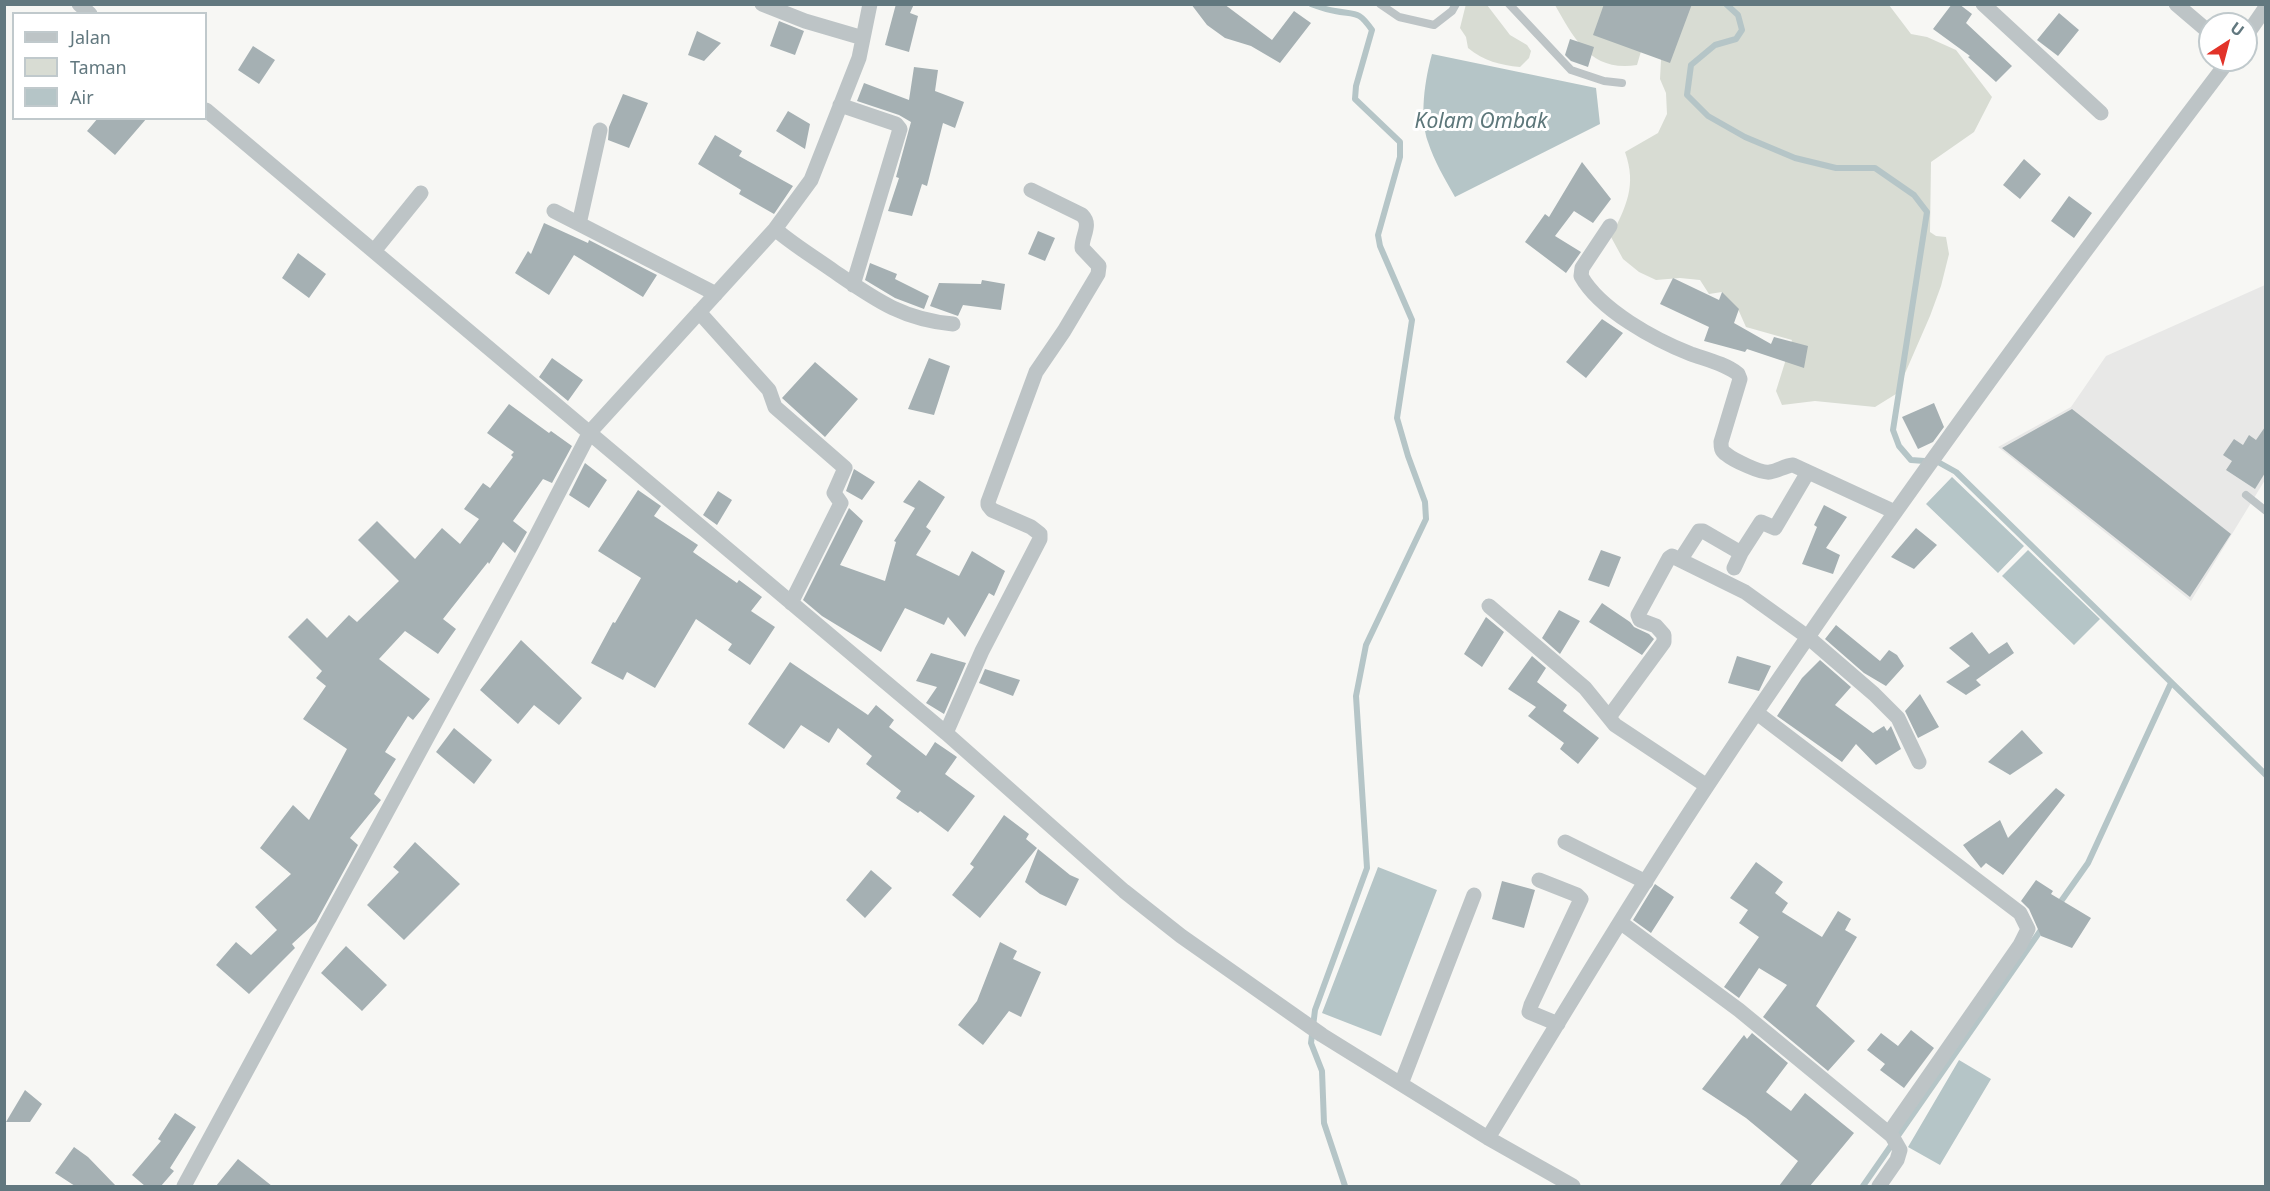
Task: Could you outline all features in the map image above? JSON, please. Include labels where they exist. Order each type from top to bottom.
[{"type":"street","points":[[762,4],[806,21],[863,38]]},
{"type":"street","points":[[184,1186],[531,546],[590,432],[775,229],[811,180],[859,58],[870,4]]},
{"type":"street","points":[[1983,4],[2101,113]]},
{"type":"street","points":[[2176,4],[2198,23]]},
{"type":"street","points":[[1488,1138],[1620,922],[1707,786],[1895,512],[2079,258],[2220,72]]},
{"type":"street","points":[[840,105],[896,124],[900,129],[853,285]]},
{"type":"street","points":[[207,111],[946,733],[1124,891],[1181,936],[1322,1035],[1488,1138],[1573,1186]]},
{"type":"street","points":[[579,224],[600,130]]},
{"type":"street","points":[[946,733],[981,651],[1040,539],[1040,534],[1031,527],[992,510],[988,506],[988,501],[1036,372],[1098,274],[1099,266],[1082,248],[1088,225],[1087,220],[1082,215],[1031,190]]},
{"type":"street","points":[[374,251],[421,193]]},
{"type":"street","points":[[554,211],[716,294]]},
{"type":"street","points":[[1610,226],[1582,268],[1581,276],[1585,284],[1633,326],[1681,350],[1738,374],[1740,379],[1721,441],[1721,448],[1725,454],[1761,472],[1770,472],[1793,465],[1895,512]]},
{"type":"street","points":[[775,229],[801,251],[853,285],[914,318],[953,324]]},
{"type":"street","points":[[699,312],[769,390],[775,407],[845,468],[834,493],[841,504],[792,603]]},
{"type":"street","points":[[1734,568],[1761,522],[1775,528],[1808,472]]},
{"type":"street","points":[[1681,560],[1699,531],[1703,531],[1742,554]]},
{"type":"street","points":[[1609,717],[1664,642],[1664,635],[1656,626],[1640,620],[1638,615],[1672,556],[1745,591],[1809,638],[1874,694],[1898,718],[1919,762]]},
{"type":"street","points":[[1489,606],[1585,688],[1615,724],[1707,786]]},
{"type":"street","points":[[1757,713],[2020,913],[2028,929],[2020,945],[1893,1138]]},
{"type":"street","points":[[1565,842],[1646,882]]},
{"type":"street","points":[[1539,880],[1577,895],[1581,899],[1529,1012],[1558,1024]]},
{"type":"street","points":[[1401,1084],[1474,895]]},
{"type":"street","points":[[1620,922],[1748,1017],[1893,1138],[1900,1150],[1897,1160],[1879,1186]]},
{"type":"lane","points":[[1380,4],[1399,16],[1434,25],[1452,11],[1456,4]]},
{"type":"lane","points":[[1509,4],[1571,70],[1604,81],[1622,83]]},
{"type":"lane","points":[[2246,495],[2265,511]]},
{"type":"shaded area","points":[[2265,285],[2265,480],[2191,601],[1998,447],[2071,407],[2106,356]]},
{"type":"green space","points":[[1466,4],[1487,5],[1510,35],[1527,45],[1531,51],[1529,58],[1520,67],[1493,62],[1468,48],[1466,37],[1460,28]]},
{"type":"green space","points":[[1555,5],[1610,5],[1642,48],[1637,65],[1608,64],[1586,51]]},
{"type":"green space","points":[[1664,5],[1889,5],[1911,34],[1927,37],[1956,50],[1992,97],[1974,132],[1931,162],[1930,232],[1936,236],[1946,237],[1949,254],[1930,316],[1896,394],[1875,407],[1815,401],[1782,405],[1776,391],[1792,340],[1746,327],[1738,309],[1723,312],[1722,292],[1709,294],[1700,280],[1680,278],[1656,280],[1639,272],[1623,259],[1611,237],[1625,205],[1630,186],[1625,152],[1658,133],[1667,114],[1666,93],[1660,79]]},
{"type":"water","name":"Kolam Ombak","points":[[1432,54],[1596,88],[1600,124],[1455,197],[1433,156],[1425,132],[1424,98]]},
{"type":"water","points":[[1952,477],[2024,546],[1998,573],[1926,504]]},
{"type":"water","points":[[2028,550],[2100,619],[2074,645],[2002,576]]},
{"type":"water","points":[[1378,867],[1437,890],[1381,1036],[1322,1013]]},
{"type":"water","points":[[1959,1060],[1991,1079],[1940,1165],[1908,1147]]},
{"type":"building","points":[[896,4],[914,4],[910,13],[918,16],[909,52],[885,45]]},
{"type":"building","points":[[1191,4],[1224,4],[1272,40],[1294,11],[1311,23],[1280,63],[1251,46],[1225,38],[1207,25]]},
{"type":"building","points":[[1604,4],[1692,4],[1670,63],[1593,35]]},
{"type":"building","points":[[1952,4],[1959,4],[1972,14],[1966,23],[2012,66],[1996,82],[1968,57],[1970,56],[1933,29]]},
{"type":"building","points":[[2059,13],[2079,30],[2058,56],[2037,40]]},
{"type":"building","points":[[779,21],[804,31],[795,55],[770,46]]},
{"type":"building","points":[[697,31],[721,43],[704,61],[688,55]]},
{"type":"building","points":[[1570,39],[1594,47],[1588,67],[1571,61],[1565,55]]},
{"type":"building","points":[[253,46],[275,60],[259,84],[238,70]]},
{"type":"building","points":[[914,67],[938,70],[935,91],[964,102],[955,128],[943,123],[927,186],[922,184],[912,216],[888,211],[899,178],[896,177],[911,122],[899,115],[857,101],[864,83],[909,100]]},
{"type":"building","points":[[623,94],[648,103],[629,148],[608,140],[609,127]]},
{"type":"building","points":[[788,111],[810,124],[805,149],[776,131]]},
{"type":"building","points":[[96,120],[145,120],[115,155],[87,131]]},
{"type":"building","points":[[715,135],[742,151],[739,156],[793,186],[774,214],[739,194],[741,190],[698,164]]},
{"type":"building","points":[[2024,159],[2041,174],[2020,199],[2003,185]]},
{"type":"building","points":[[1582,162],[1611,199],[1593,223],[1574,211],[1555,236],[1581,252],[1566,273],[1525,242],[1545,214],[1549,217]]},
{"type":"building","points":[[2069,196],[2092,213],[2074,238],[2051,221]]},
{"type":"building","points":[[544,223],[588,243],[589,240],[657,275],[643,297],[574,255],[549,295],[515,273],[528,251],[531,254]]},
{"type":"building","points":[[1038,231],[1055,238],[1045,261],[1028,254]]},
{"type":"building","points":[[298,253],[326,274],[309,298],[282,278]]},
{"type":"building","points":[[870,263],[897,274],[895,279],[929,296],[924,309],[895,298],[865,280]]},
{"type":"building","points":[[1673,278],[1719,300],[1722,292],[1739,309],[1734,323],[1771,344],[1774,337],[1808,346],[1804,368],[1747,349],[1745,352],[1704,341],[1709,327],[1660,304]]},
{"type":"building","points":[[982,280],[1005,284],[1001,310],[963,305],[958,316],[930,306],[939,283],[981,284]]},
{"type":"building","points":[[1602,319],[1623,333],[1586,378],[1566,362]]},
{"type":"building","points":[[552,358],[583,380],[568,401],[539,377]]},
{"type":"building","points":[[929,358],[950,366],[934,415],[908,409]]},
{"type":"building","points":[[815,362],[858,399],[825,437],[782,398]]},
{"type":"building","points":[[1934,403],[1944,427],[1933,442],[1918,449],[1902,417]]},
{"type":"building","points":[[509,404],[549,433],[551,431],[572,446],[552,483],[543,479],[513,521],[527,532],[515,553],[503,542],[489,564],[488,562],[443,619],[456,629],[438,654],[405,631],[379,659],[430,699],[413,720],[408,716],[385,752],[396,759],[374,794],[381,800],[350,838],[358,845],[316,922],[292,944],[295,948],[249,994],[216,965],[236,942],[251,955],[277,930],[255,907],[291,874],[260,848],[293,805],[309,820],[347,749],[303,719],[326,686],[316,678],[322,671],[288,637],[307,618],[327,638],[349,615],[357,622],[399,581],[358,540],[377,521],[415,559],[442,528],[460,544],[479,519],[464,509],[483,483],[490,488],[513,457],[511,455],[514,452],[487,433]]},
{"type":"building","points":[[2072,409],[2231,534],[2190,597],[2002,448]]},
{"type":"building","points":[[2265,427],[2265,473],[2255,489],[2226,470],[2232,461],[2223,455],[2234,439],[2243,445],[2249,435],[2256,440]]},
{"type":"building","points":[[585,463],[607,480],[589,508],[569,495]]},
{"type":"building","points":[[854,469],[875,482],[862,500],[846,491]]},
{"type":"building","points":[[919,480],[945,497],[926,527],[931,531],[916,555],[959,576],[972,551],[1005,571],[994,596],[989,593],[965,637],[948,617],[944,625],[905,608],[881,652],[822,616],[803,600],[849,508],[863,521],[840,565],[885,581],[896,542],[894,541],[915,508],[903,502]]},
{"type":"building","points":[[638,490],[661,506],[654,516],[698,545],[693,552],[737,583],[739,580],[762,597],[751,611],[775,627],[750,665],[728,650],[732,644],[696,619],[655,688],[627,672],[623,680],[591,663],[613,622],[615,623],[641,578],[598,551]]},
{"type":"building","points":[[718,491],[732,500],[717,525],[703,515]]},
{"type":"building","points":[[1824,505],[1847,517],[1826,548],[1840,555],[1833,574],[1802,564],[1817,527],[1814,525]]},
{"type":"building","points":[[1916,528],[1937,545],[1914,569],[1891,557]]},
{"type":"building","points":[[1601,550],[1621,557],[1609,587],[1588,580]]},
{"type":"building","points":[[1602,603],[1654,639],[1642,655],[1589,622]]},
{"type":"building","points":[[1559,610],[1580,621],[1560,654],[1542,638]]},
{"type":"building","points":[[1486,617],[1504,632],[1482,667],[1464,654]]},
{"type":"building","points":[[1836,625],[1880,661],[1889,650],[1897,655],[1904,666],[1886,686],[1864,673],[1825,639]]},
{"type":"building","points":[[1972,632],[1989,654],[2007,642],[2014,653],[1976,680],[1981,685],[1966,695],[1946,682],[1970,666],[1949,648]]},
{"type":"building","points":[[521,640],[582,698],[559,725],[534,705],[518,724],[480,690]]},
{"type":"building","points":[[931,653],[966,663],[944,714],[926,703],[937,687],[916,681]]},
{"type":"building","points":[[1532,656],[1546,668],[1537,682],[1567,705],[1563,711],[1599,738],[1578,764],[1560,749],[1564,743],[1528,716],[1536,707],[1508,689]]},
{"type":"building","points":[[1737,656],[1771,666],[1759,691],[1728,683]]},
{"type":"building","points":[[1820,660],[1851,687],[1835,705],[1873,733],[1884,726],[1887,731],[1891,726],[1901,749],[1876,765],[1856,744],[1842,762],[1777,716],[1802,678]]},
{"type":"building","points":[[790,662],[868,715],[876,705],[894,720],[889,727],[926,756],[935,742],[957,757],[945,774],[975,796],[948,832],[920,811],[918,813],[896,798],[901,791],[866,764],[872,756],[838,728],[829,743],[801,725],[784,749],[748,724]]},
{"type":"building","points":[[985,669],[1020,680],[1013,696],[979,683]]},
{"type":"building","points":[[1920,694],[1939,727],[1918,738],[1905,711]]},
{"type":"building","points":[[454,728],[492,760],[474,784],[436,752]]},
{"type":"building","points":[[2022,730],[2043,753],[2010,775],[1988,762]]},
{"type":"building","points":[[2056,788],[2065,795],[2003,875],[1986,863],[1981,868],[1963,845],[2000,820],[2008,838]]},
{"type":"building","points":[[1004,815],[1029,834],[1026,839],[1037,848],[980,918],[952,895],[974,867],[970,864]]},
{"type":"building","points":[[415,842],[460,884],[404,940],[367,905],[399,872],[393,867]]},
{"type":"building","points":[[1038,849],[1070,875],[1079,879],[1066,906],[1040,894],[1025,882]]},
{"type":"building","points":[[1756,862],[1783,882],[1775,893],[1788,903],[1782,912],[1822,937],[1838,911],[1851,919],[1845,930],[1857,937],[1816,1006],[1855,1041],[1828,1071],[1763,1017],[1787,985],[1759,968],[1739,998],[1724,987],[1759,937],[1739,923],[1748,910],[1730,898]]},
{"type":"building","points":[[871,870],[892,888],[865,918],[846,900]]},
{"type":"building","points":[[2036,880],[2053,891],[2051,894],[2091,918],[2072,948],[2041,936],[2029,909],[2021,901]]},
{"type":"building","points":[[1502,881],[1535,890],[1524,928],[1492,919]]},
{"type":"building","points":[[1655,884],[1674,897],[1651,933],[1633,920]]},
{"type":"building","points":[[1000,942],[1017,951],[1013,959],[1041,972],[1021,1017],[1009,1011],[983,1045],[958,1025],[977,1001]]},
{"type":"building","points":[[346,946],[387,985],[362,1011],[321,973]]},
{"type":"building","points":[[1911,1030],[1934,1048],[1904,1088],[1880,1070],[1885,1064],[1867,1050],[1881,1033],[1898,1046]]},
{"type":"building","points":[[1752,1033],[1788,1063],[1766,1092],[1791,1111],[1805,1093],[1854,1133],[1810,1186],[1779,1186],[1798,1161],[1746,1118],[1702,1089],[1744,1035],[1747,1039]]},
{"type":"building","points":[[25,1090],[42,1104],[30,1122],[6,1122]]},
{"type":"building","points":[[175,1113],[196,1127],[170,1168],[174,1171],[161,1186],[145,1186],[132,1175],[161,1141],[158,1139]]},
{"type":"building","points":[[74,1147],[88,1157],[116,1186],[75,1186],[55,1173]]},
{"type":"building","points":[[238,1159],[272,1186],[216,1186]]},
{"type":"waterway","points":[[1311,4],[1360,16],[1372,30],[1356,86],[1355,99],[1400,142],[1400,157],[1378,235],[1380,246],[1412,320],[1397,418],[1425,502],[1426,519],[1366,645],[1356,696],[1367,868],[1315,1010],[1311,1043],[1322,1071],[1324,1123],[1345,1186]]},
{"type":"waterway","points":[[1726,4],[1738,15],[1742,30],[1736,39],[1715,45],[1691,65],[1687,95],[1708,116],[1745,137],[1795,158],[1836,168],[1875,168],[1914,195],[1927,212],[1893,430],[1899,446],[1911,460],[1938,462],[1956,472],[2266,775]]},
{"type":"waterway","points":[[2057,907],[2088,863],[2171,683]]},
{"type":"waterway","points":[[1863,1186],[2043,927]]}]
